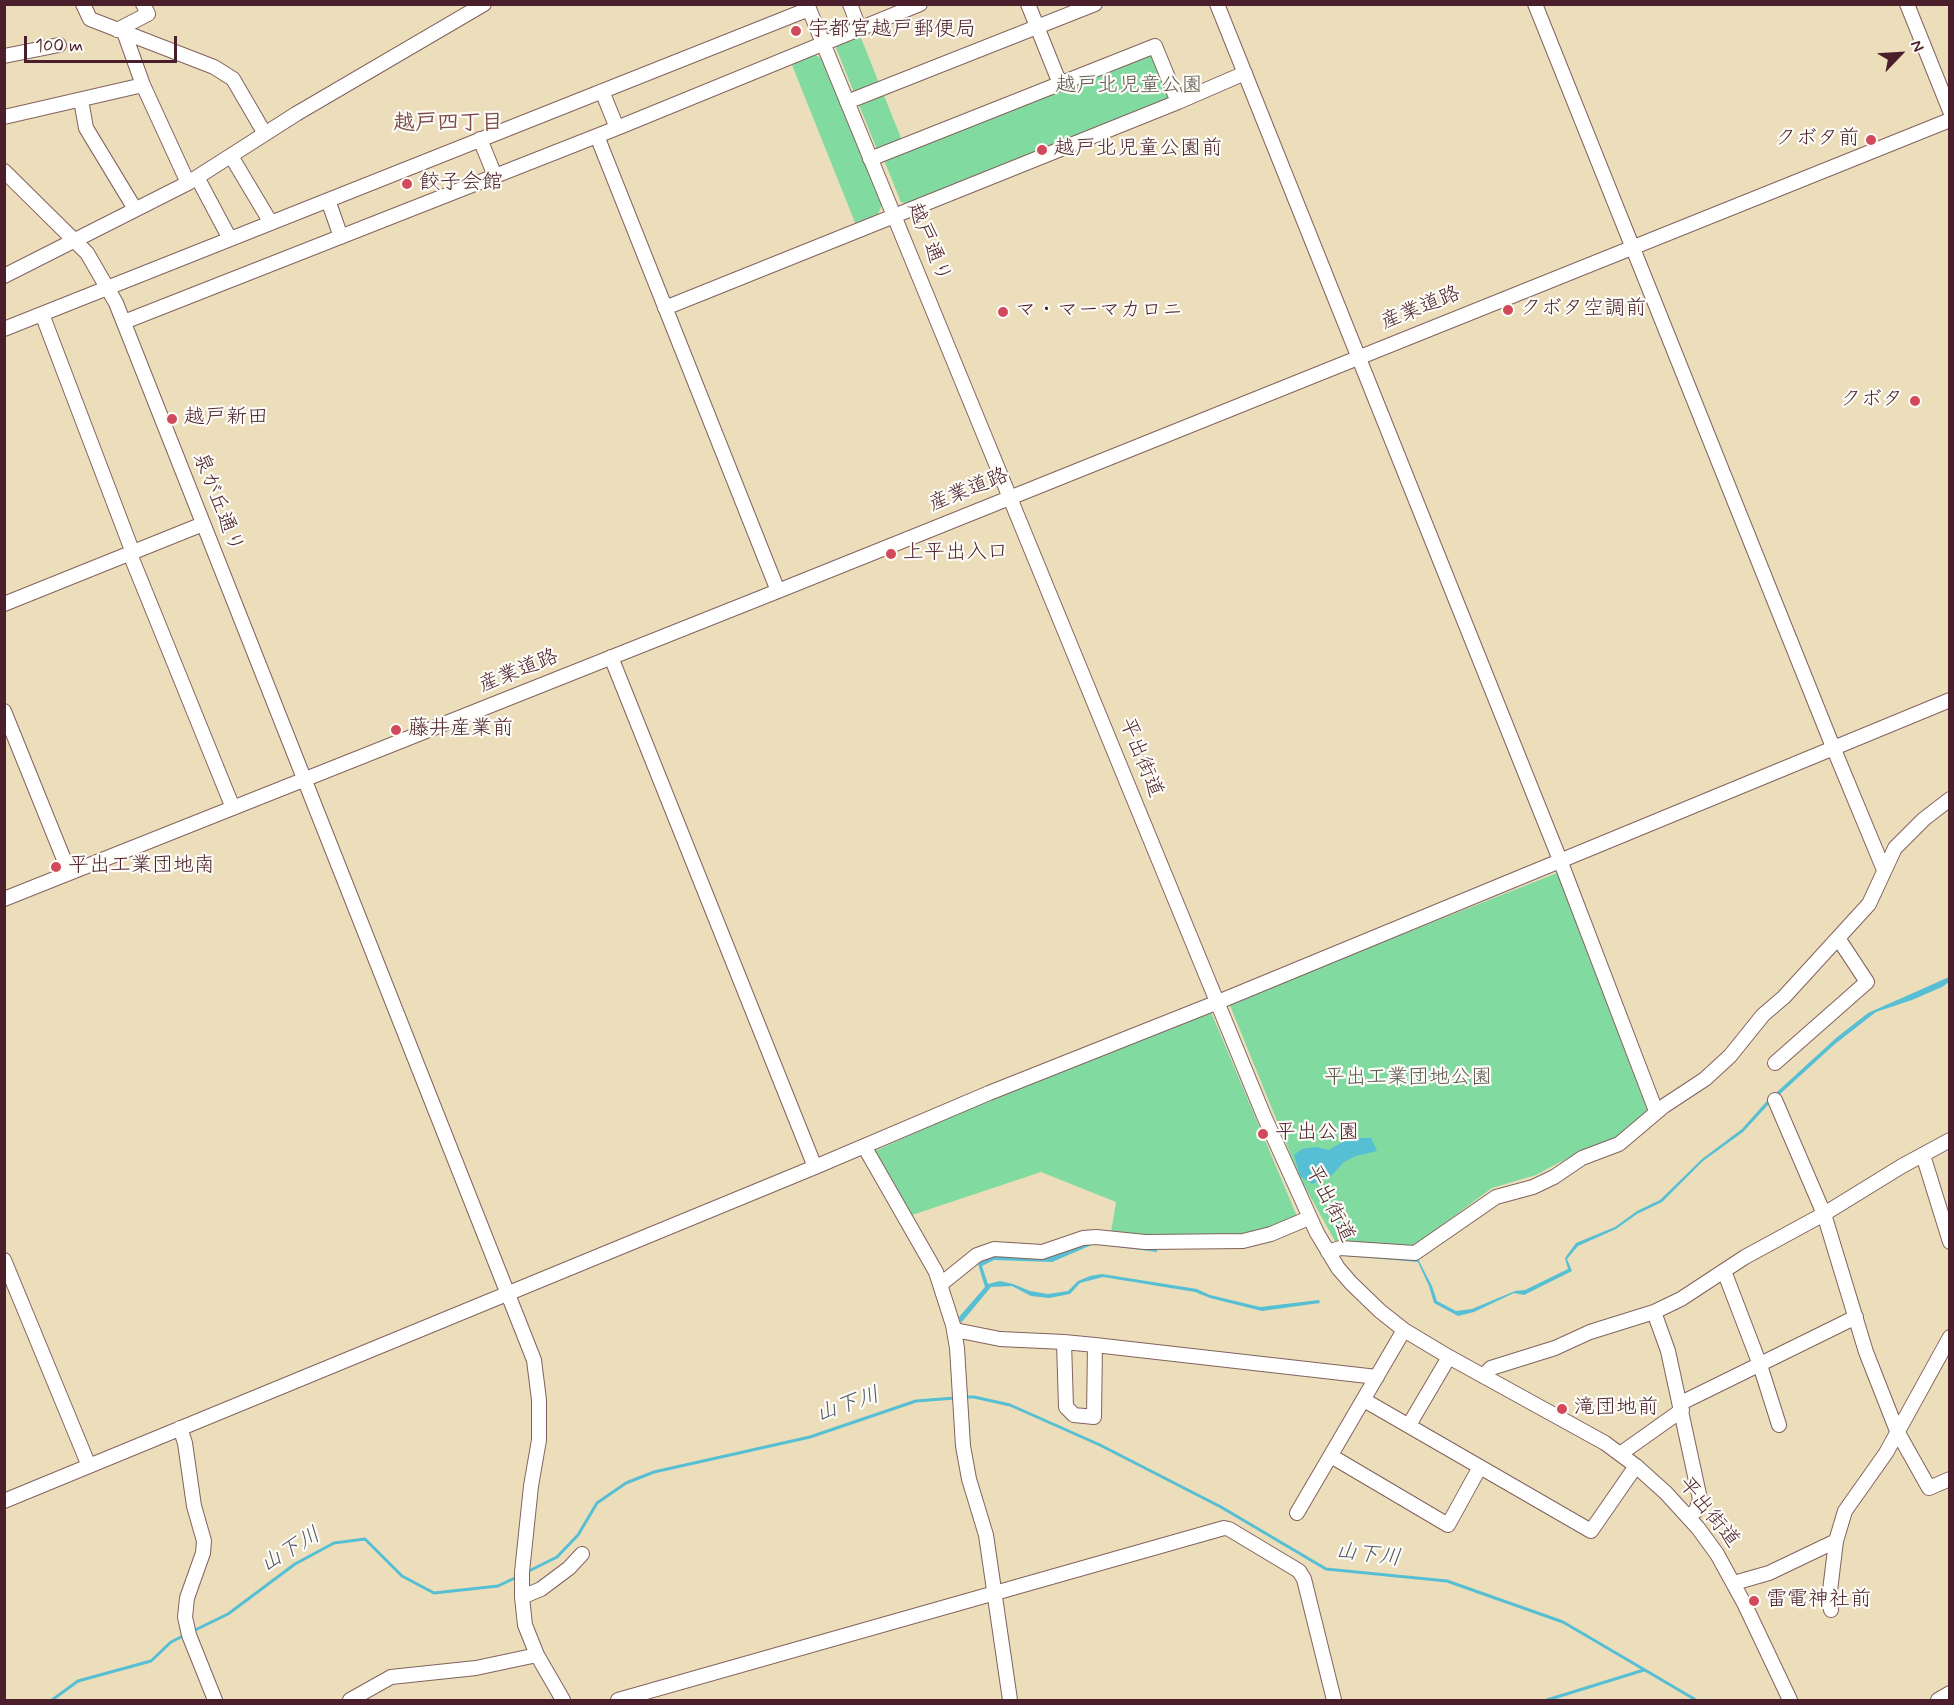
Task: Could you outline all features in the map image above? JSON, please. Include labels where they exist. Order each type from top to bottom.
[{"type":"street","points":[[83,4],[90,19],[214,67],[233,79],[265,134]]},
{"type":"street","points":[[121,31],[148,14],[142,4]]},
{"type":"street","points":[[4,276],[193,180],[265,134],[484,4]]},
{"type":"street","points":[[850,4],[859,28]]},
{"type":"street","points":[[124,322],[597,136],[920,4]]},
{"type":"street","points":[[1028,4],[1060,84]]},
{"type":"street","points":[[847,102],[1095,4]]},
{"type":"street","points":[[1217,4],[1560,860],[1656,1112]]},
{"type":"street","points":[[1535,4],[1884,870]]},
{"type":"street","points":[[1907,4],[1950,111]]},
{"type":"street","points":[[4,329],[808,7]]},
{"type":"street","name":"越戸通り","points":[[808,7],[1009,497]]},
{"type":"street","points":[[121,31],[143,85],[193,180],[230,239]]},
{"type":"street","points":[[4,56],[59,45]]},
{"type":"street","points":[[870,159],[1155,46],[1178,102]]},
{"type":"street","points":[[665,308],[1245,73]]},
{"type":"street","points":[[4,117],[143,85]]},
{"type":"street","points":[[602,91],[617,128]]},
{"type":"street","points":[[81,100],[86,128],[135,209]]},
{"type":"street","name":"産業道路","points":[[4,898],[778,591],[1950,120]]},
{"type":"street","points":[[597,136],[778,591]]},
{"type":"street","points":[[480,140],[495,176]]},
{"type":"street","points":[[231,156],[271,223]]},
{"type":"street","name":"泉が丘通り","points":[[4,171],[87,253],[108,288],[124,322],[534,1360],[539,1401],[538,1440],[522,1572],[522,1596],[525,1625],[537,1655],[563,1701]]},
{"type":"street","points":[[328,200],[341,237]]},
{"type":"street","points":[[42,314],[131,553],[233,808]]},
{"type":"street","name":"平出街道","points":[[1009,497],[1309,1218],[1328,1252],[1351,1283],[1404,1330],[1590,1434],[1636,1466],[1688,1516],[1717,1554],[1734,1583],[1790,1701]]},
{"type":"street","points":[[4,604],[203,524]]},
{"type":"street","points":[[611,657],[815,1167]]},
{"type":"street","points":[[4,1501],[989,1093],[1218,1002],[1950,700]]},
{"type":"street","points":[[4,711],[69,872]]},
{"type":"street","points":[[1328,1252],[1340,1248],[1415,1253],[1496,1197],[1533,1187],[1554,1177],[1582,1158],[1619,1144],[1656,1112],[1705,1079],[1730,1056],[1763,1015],[1784,997],[1869,904],[1895,848],[1924,819],[1950,799]]},
{"type":"street","points":[[1775,1063],[1867,982],[1838,938]]},
{"type":"street","points":[[1775,1100],[1824,1215],[1866,1352],[1897,1431],[1929,1488],[1950,1479]]},
{"type":"street","points":[[1483,1376],[1496,1367],[1555,1348],[1590,1332],[1654,1312],[1682,1299],[1745,1257],[1824,1215],[1950,1140]]},
{"type":"street","points":[[864,1146],[941,1284],[955,1332],[963,1446],[969,1479],[986,1534],[1010,1701]]},
{"type":"street","points":[[1923,1155],[1950,1242]]},
{"type":"street","points":[[941,1284],[977,1256],[994,1250],[1042,1252],[1083,1238],[1096,1237],[1144,1242],[1243,1241],[1271,1234],[1309,1218]]},
{"type":"street","points":[[4,1260],[89,1466]]},
{"type":"street","points":[[1724,1271],[1760,1365],[1779,1425]]},
{"type":"street","points":[[1654,1312],[1668,1351],[1682,1407],[1700,1499],[1696,1511],[1688,1516]]},
{"type":"street","points":[[1620,1454],[1682,1407],[1856,1317]]},
{"type":"street","points":[[1298,1513],[1404,1330]]},
{"type":"street","points":[[955,1332],[999,1339],[1095,1345],[1377,1377]]},
{"type":"street","points":[[1831,1610],[1829,1599],[1836,1541],[1845,1512],[1876,1469],[1950,1337]]},
{"type":"street","points":[[1064,1342],[1066,1407],[1074,1415],[1094,1417],[1095,1345]]},
{"type":"street","points":[[1409,1425],[1449,1357]]},
{"type":"street","points":[[1364,1400],[1591,1531],[1636,1466]]},
{"type":"street","points":[[180,1428],[185,1443],[194,1506],[204,1541],[203,1553],[187,1598],[185,1617],[189,1635],[215,1701]]},
{"type":"street","points":[[1331,1456],[1448,1525],[1480,1467]]},
{"type":"street","points":[[618,1701],[1224,1528],[1299,1570],[1304,1579],[1334,1701]]},
{"type":"street","points":[[1734,1583],[1769,1573],[1836,1541]]},
{"type":"street","points":[[522,1596],[541,1589],[569,1568],[582,1554]]},
{"type":"street","points":[[350,1701],[391,1677],[476,1668],[537,1655]]},
{"type":"street","points":[[1938,1701],[1950,1693]]},
{"type":"green space","points":[[859,33],[903,143],[878,152],[836,48],[839,41]]},
{"type":"green space","name":"越戸北児童公園","points":[[1154,48],[1173,97],[907,204],[901,202],[883,158]]},
{"type":"green space","points":[[815,55],[821,58],[882,205],[877,216],[856,225],[792,65]]},
{"type":"green space","name":"平出工業団地公園","points":[[1557,873],[1648,1112],[1612,1141],[1560,1162],[1536,1175],[1492,1188],[1411,1248],[1335,1241],[1301,1180],[1229,1003]]},
{"type":"green space","points":[[1211,1012],[1299,1221],[1271,1234],[1110,1238],[1116,1202],[1041,1172],[912,1215],[875,1151],[984,1102]]},
{"type":"water","points":[[1949,977],[1949,982],[1942,987],[1876,1012],[1835,1044],[1768,1105],[1743,1132],[1703,1161],[1662,1202],[1637,1214],[1616,1229],[1578,1246],[1567,1259],[1572,1271],[1524,1295],[1514,1293],[1474,1312],[1458,1316],[1434,1303],[1418,1262],[1346,1256],[1345,1253],[1418,1259],[1437,1301],[1456,1311],[1472,1309],[1515,1291],[1525,1290],[1568,1269],[1565,1258],[1576,1243],[1615,1227],[1637,1211],[1660,1200],[1702,1159],[1742,1129],[1766,1102],[1836,1038],[1868,1013]]},
{"type":"water","points":[[1371,1138],[1377,1151],[1356,1156],[1344,1162],[1331,1176],[1312,1184],[1300,1176],[1294,1155],[1302,1149],[1316,1147],[1329,1150],[1344,1141]]},
{"type":"water","points":[[1094,1240],[1157,1249],[1157,1252],[1094,1244],[1052,1262],[994,1260],[982,1266],[988,1284],[1000,1281],[1030,1291],[1048,1294],[1068,1291],[1078,1281],[1102,1274],[1197,1289],[1210,1295],[1260,1307],[1319,1300],[1320,1303],[1262,1311],[1195,1292],[1103,1277],[1080,1283],[1070,1294],[1049,1298],[1031,1296],[1012,1286],[991,1287],[961,1323],[959,1317],[985,1287],[978,1264],[992,1256],[1050,1257]]},
{"type":"waterway","name":"山下川","points":[[964,1397],[1010,1405],[1100,1445],[1221,1507],[1326,1569],[1447,1581],[1563,1622],[1696,1700]]},
{"type":"waterway","name":"山下川","points":[[525,1573],[557,1557],[578,1535],[597,1503],[626,1483],[654,1472],[810,1437],[916,1401],[955,1398]]},
{"type":"waterway","name":"山下川","points":[[193,1631],[228,1614],[295,1564],[334,1543],[365,1539],[402,1576],[434,1593],[498,1586],[517,1577]]},
{"type":"waterway","name":"山下川","points":[[52,1700],[78,1681],[151,1661],[171,1642],[185,1635]]},
{"type":"waterway","points":[[1547,1700],[1644,1670]]},
{"type":"place","name":"宇都宮越戸郵便局","points":[[796,31]]},
{"type":"place","name":"クボタ前","points":[[1871,140]]},
{"type":"place","name":"越戸北児童公園前","points":[[1042,150]]},
{"type":"place","name":"餃子会館","points":[[407,184]]},
{"type":"place","name":"クボタ空調前","points":[[1508,310]]},
{"type":"place","name":"マ・マーマカロニ","points":[[1003,312]]},
{"type":"place","name":"クボタ","points":[[1915,401]]},
{"type":"place","name":"越戸新田","points":[[172,419]]},
{"type":"place","name":"上平出入口","points":[[891,554]]},
{"type":"place","name":"藤井産業前","points":[[396,730]]},
{"type":"place","name":"平出工業団地南","points":[[56,867]]},
{"type":"place","name":"平出公園","points":[[1263,1134]]},
{"type":"place","name":"滝団地前","points":[[1562,1409]]},
{"type":"place","name":"雷電神社前","points":[[1754,1601]]},
{"type":"district","name":"越戸四丁目","points":[[448,124]]}]
